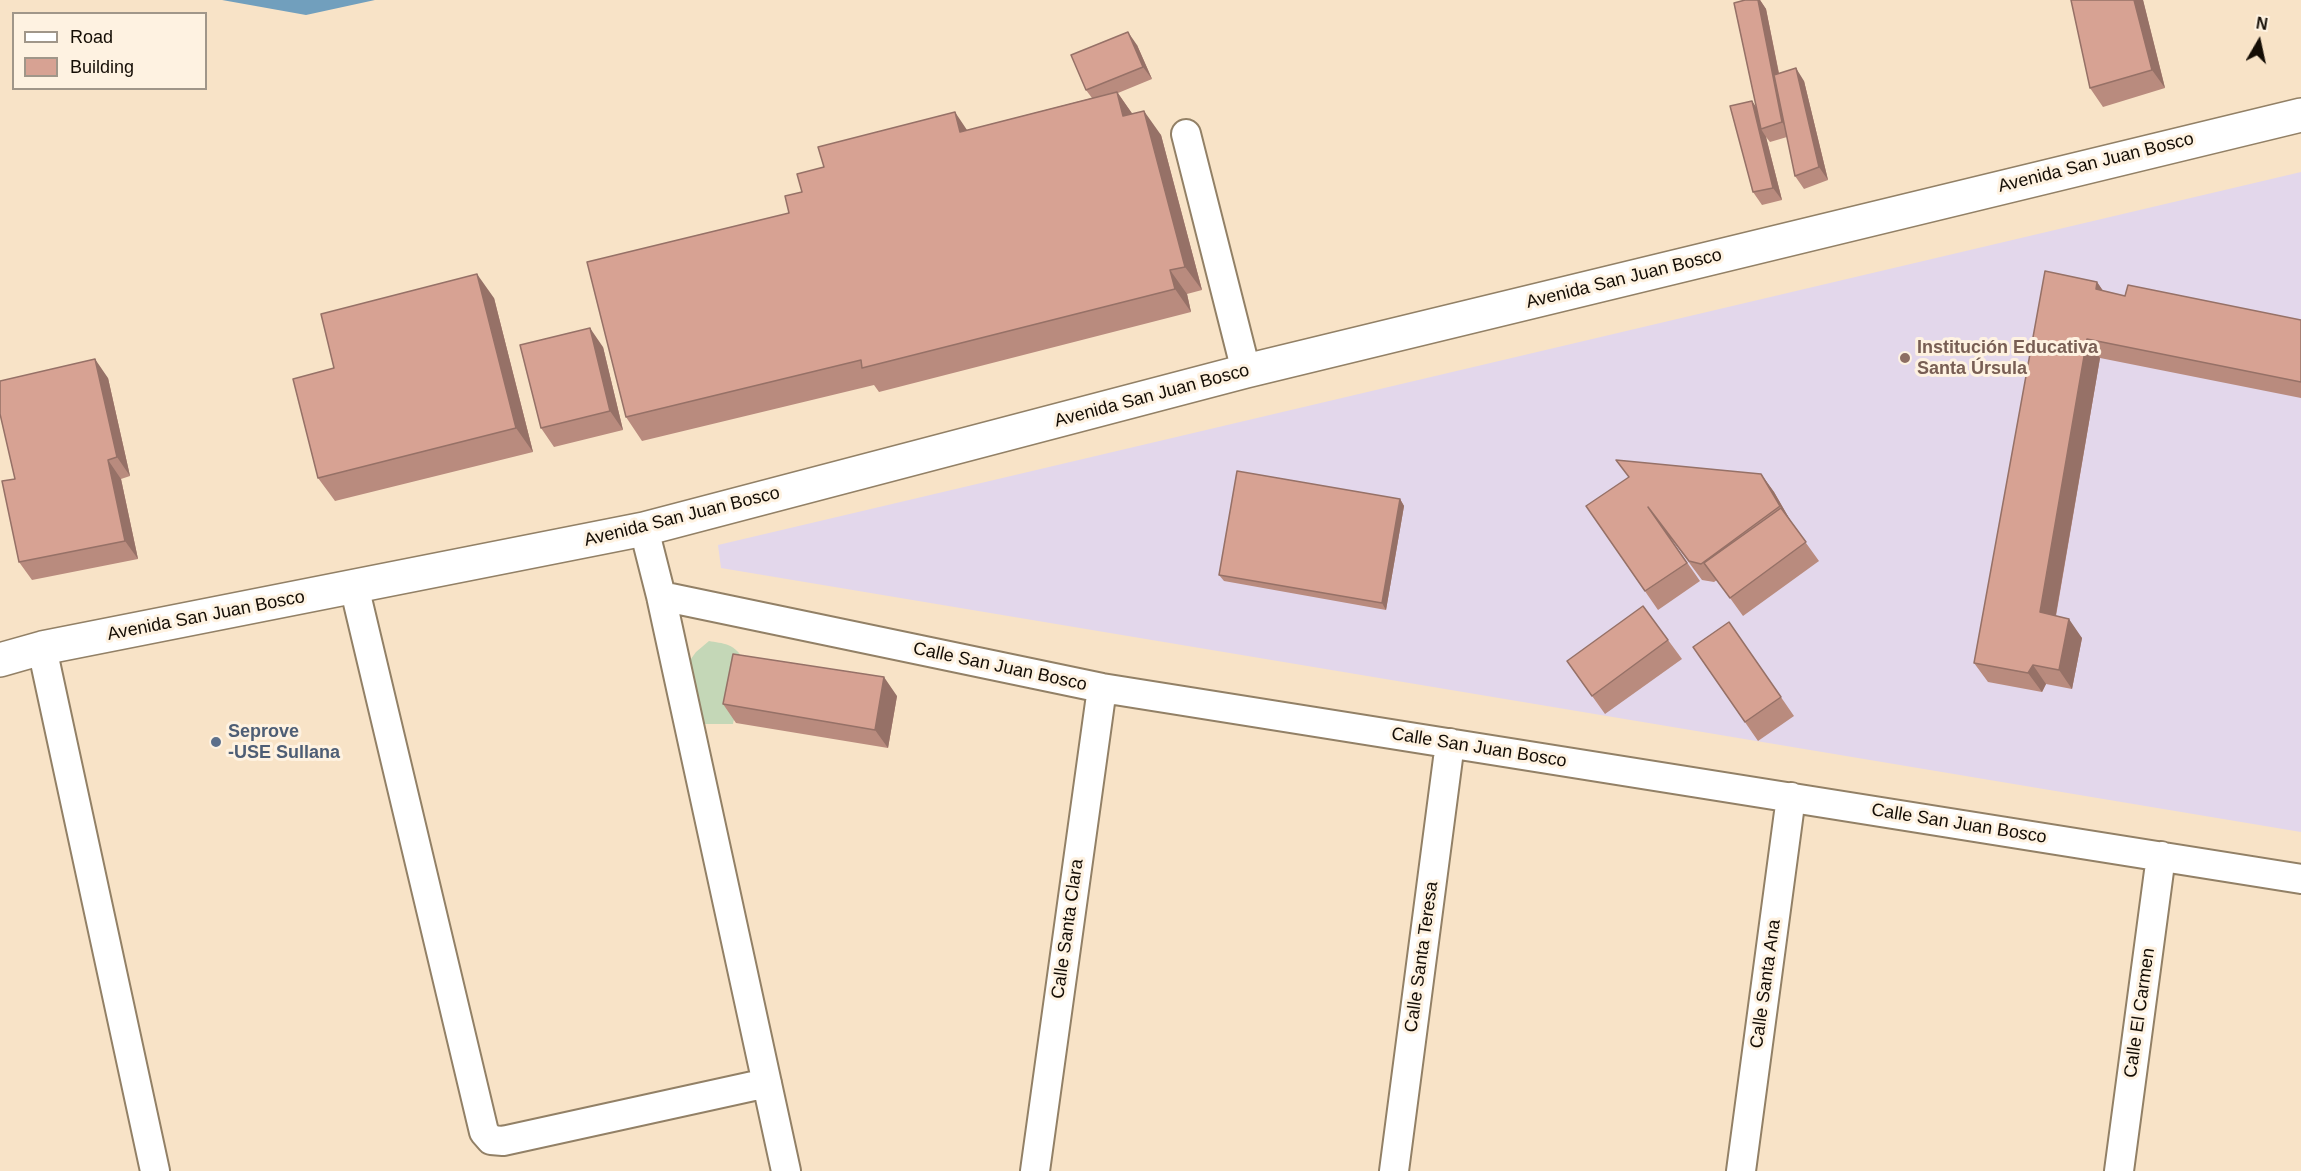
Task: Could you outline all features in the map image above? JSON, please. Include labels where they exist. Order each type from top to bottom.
[{"type":"street","name":"Avenida San Juan Bosco","points":[[0,660],[42,648],[644,529],[1246,371],[2301,115]]},
{"type":"street","points":[[1186,134],[1246,371]]},
{"type":"street","points":[[644,529],[662,596],[786,1171]]},
{"type":"street","points":[[354,586],[484,1132],[491,1140],[503,1140],[767,1083]]},
{"type":"street","name":"Calle San Juan Bosco","points":[[662,596],[1102,688],[2301,879]]},
{"type":"street","points":[[42,648],[155,1171]]},
{"type":"street","name":"Calle Santa Clara","points":[[1035,1171],[1102,688]]},
{"type":"street","name":"Calle Santa Teresa","points":[[1394,1171],[1450,743]]},
{"type":"street","name":"Calle Santa Ana","points":[[1742,1171],[1791,797]]},
{"type":"street","name":"Calle El Carmen","points":[[2119,1171],[2161,856]]},
{"type":"shaded area","name":"Institución Educativa Santa Úrsula","points":[[2301,172],[2301,832],[721,568],[718,545]]},
{"type":"green space","points":[[709,641],[728,645],[737,651],[743,660],[744,681],[733,724],[695,724],[685,667],[696,652]]},
{"type":"water","points":[[222,0],[375,0],[306,15]]},
{"type":"building","points":[[1758,0],[1782,122],[1761,129],[1734,3]]},
{"type":"building","points":[[2071,0],[2134,0],[2152,70],[2090,88]]},
{"type":"building","points":[[1128,32],[1143,67],[1086,90],[1071,55]]},
{"type":"building","points":[[1796,68],[1819,167],[1795,176],[1774,75]]},
{"type":"building","points":[[1117,92],[1123,116],[1144,111],[1185,267],[1170,270],[1175,289],[862,368],[861,360],[626,417],[587,262],[789,213],[785,196],[802,192],[797,174],[824,167],[818,147],[955,112],[960,132]]},
{"type":"building","points":[[1752,101],[1773,188],[1753,192],[1730,106]]},
{"type":"building","points":[[2045,271],[2097,282],[2096,289],[2125,296],[2128,285],[2301,320],[2301,382],[2087,339],[2040,612],[2069,619],[2059,670],[2033,665],[2028,673],[1974,663]]},
{"type":"building","points":[[477,274],[516,428],[318,478],[293,379],[334,368],[321,314]]},
{"type":"building","points":[[590,328],[610,411],[541,428],[520,345]]},
{"type":"building","points":[[95,359],[117,457],[108,460],[125,541],[19,562],[2,481],[15,479],[0,414],[0,381]]},
{"type":"building","points":[[1616,460],[1761,474],[1780,506],[1701,564],[1689,561],[1648,507],[1687,563],[1645,591],[1586,506],[1629,477]]},
{"type":"building","points":[[1237,471],[1400,499],[1382,603],[1219,575]]},
{"type":"building","points":[[1781,508],[1806,542],[1730,598],[1704,563]]},
{"type":"building","points":[[1643,606],[1668,640],[1592,696],[1567,661]]},
{"type":"building","points":[[1729,622],[1781,697],[1745,722],[1693,647]]},
{"type":"building","points":[[733,654],[884,677],[875,730],[723,704]]},
{"type":"place","name":"Institución Educativa Santa Úrsula","points":[[1905,358]]},
{"type":"place","name":"Seprove -USE Sullana","points":[[216,742]]}]
